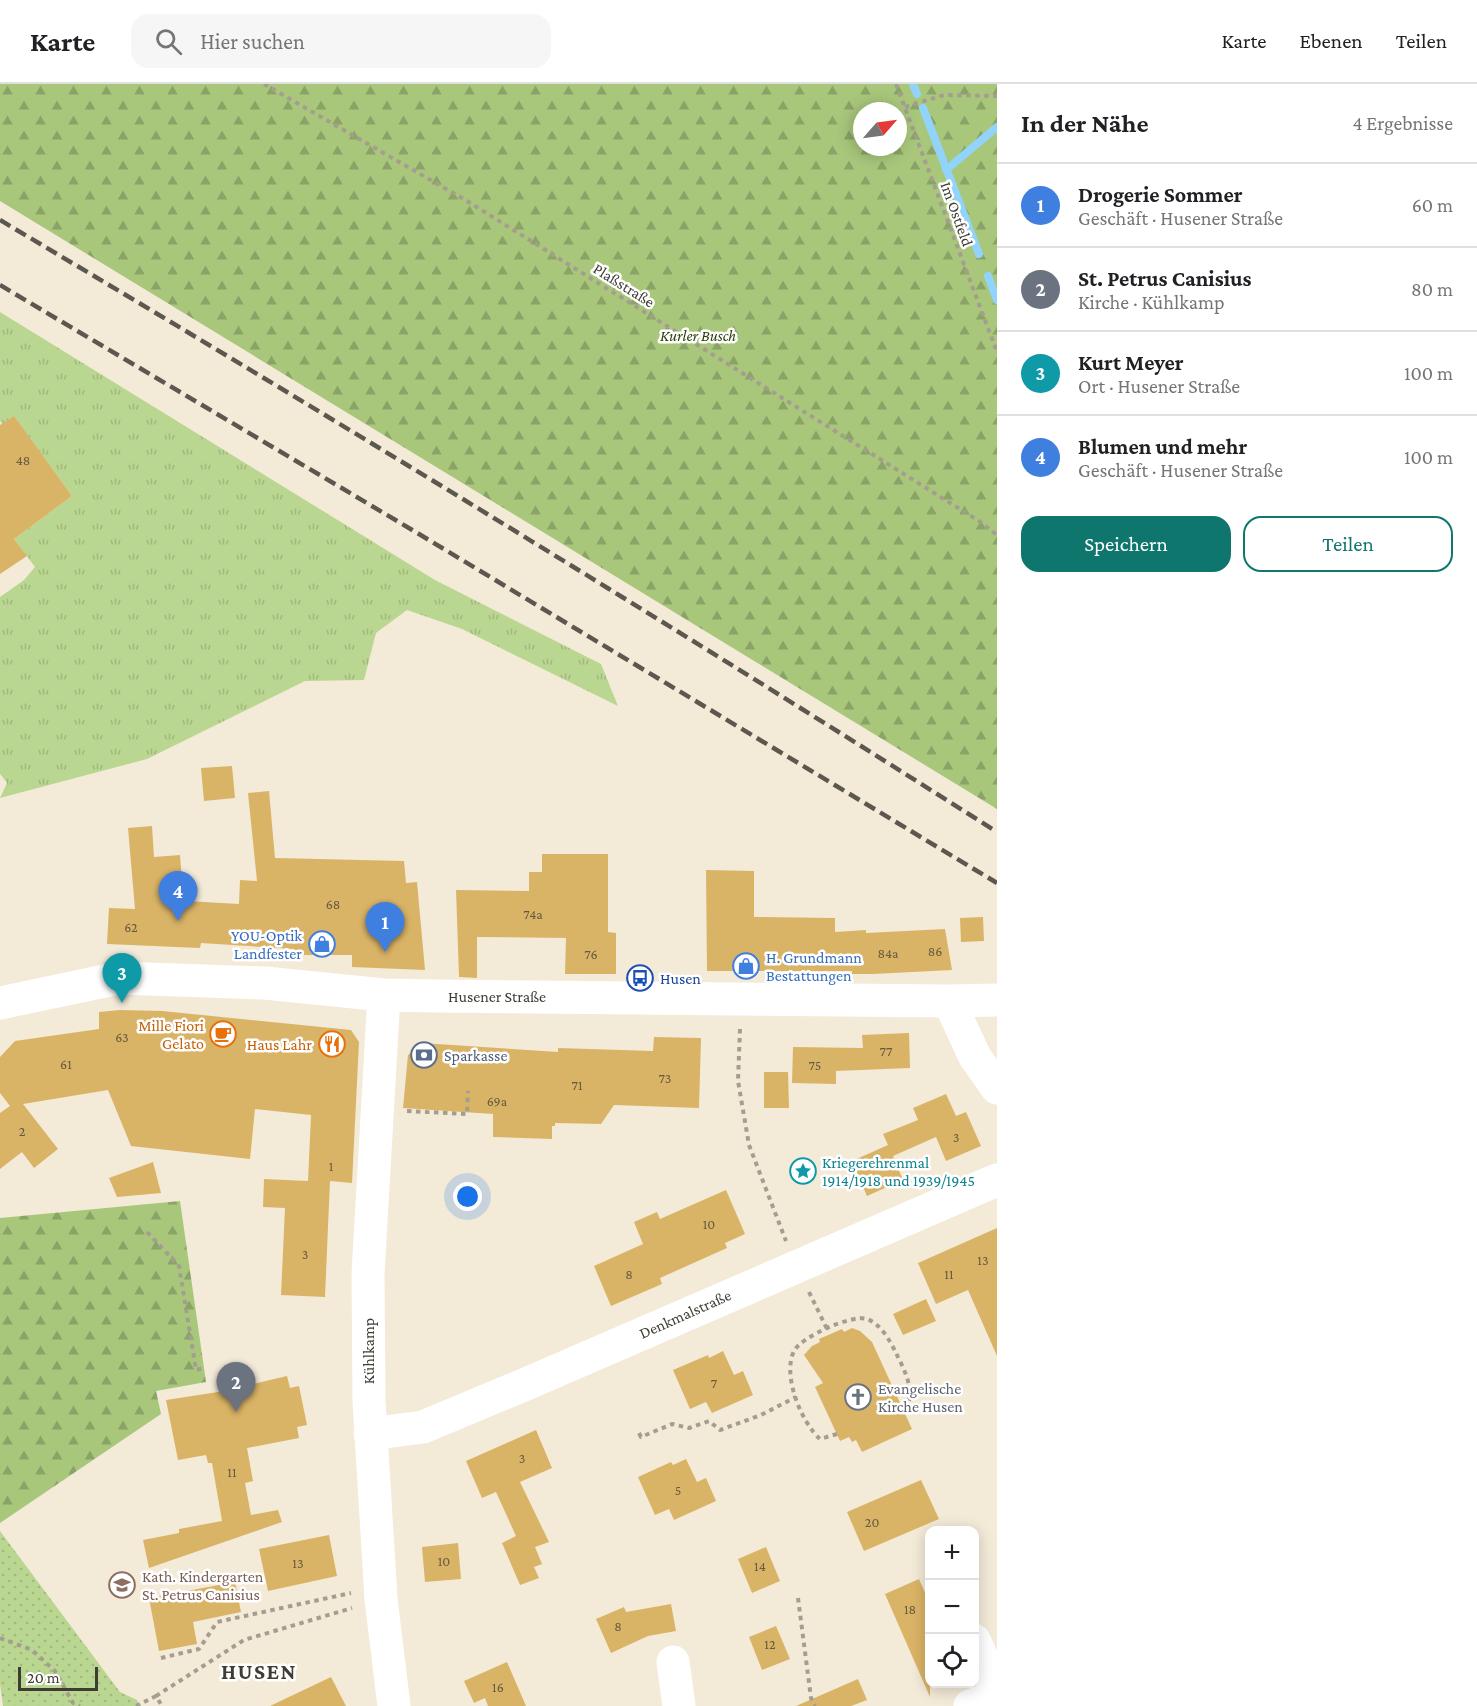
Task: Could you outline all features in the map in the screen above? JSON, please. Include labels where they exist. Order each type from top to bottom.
[{"type":"street","name":"Husener Straße","points":[[0,1003],[119,978],[265,983],[384,994],[997,1000]]},
{"type":"street","name":"Kühlkamp","points":[[384,994],[368,1274],[370,1434],[380,1592],[394,1706]]},
{"type":"street","points":[[950,1001],[975,1057],[997,1088]]},
{"type":"street","name":"Denkmalstraße","points":[[370,1434],[423,1427],[997,1180]]},
{"type":"street","points":[[979,1649],[997,1689]]},
{"type":"street","points":[[673,1662],[679,1706]]},
{"type":"street","points":[[970,1706],[997,1695]]},
{"type":"path","name":"Plaßstraße","points":[[264,84],[467,201],[949,502],[997,535]]},
{"type":"path","name":"Im Ostfeld","points":[[896,84],[903,102]]},
{"type":"path","points":[[907,106],[944,95],[997,96]]},
{"type":"path","name":"Im Ostfeld","points":[[907,112],[997,352]]},
{"type":"path","points":[[740,999],[738,1081],[749,1144],[797,1266],[827,1329]]},
{"type":"path","points":[[399,1110],[467,1114],[468,1091]]},
{"type":"path","points":[[147,1232],[178,1266],[196,1370],[205,1368]]},
{"type":"path","points":[[837,1434],[820,1439],[811,1431],[798,1408],[791,1371],[794,1351],[799,1344],[849,1319],[860,1317],[868,1319],[882,1330],[902,1364],[909,1388],[909,1401],[901,1406]]},
{"type":"path","points":[[639,1433],[641,1437],[672,1424],[689,1428],[709,1421],[720,1430],[761,1415],[796,1397]]},
{"type":"path","points":[[161,1658],[199,1649],[217,1622],[380,1592]]},
{"type":"path","points":[[136,1706],[156,1696],[244,1640],[380,1592]]},
{"type":"path","points":[[798,1598],[811,1698],[815,1706]]},
{"type":"path","points":[[0,1638],[32,1650],[55,1671],[73,1703],[80,1706]]},
{"type":"path","points":[[156,1696],[162,1706]]},
{"type":"green space","name":"Kurler Busch","points":[[0,84],[997,84],[997,809],[0,201]]},
{"type":"green space","points":[[0,312],[435,580],[601,664],[618,706],[462,629],[407,610],[376,633],[364,680],[305,681],[147,759],[0,798],[7,783],[0,774],[0,597],[24,580],[35,567],[14,539],[72,496],[14,417],[2,424],[0,421]]},
{"type":"green space","points":[[180,1201],[206,1382],[156,1391],[161,1414],[0,1523],[0,1218]]},
{"type":"green space","points":[[0,1531],[120,1692],[137,1700],[140,1706],[3,1706],[0,1684]]},
{"type":"building","points":[[14,416],[72,496],[14,539],[27,556],[0,574],[0,425]]},
{"type":"building","points":[[232,766],[235,798],[204,801],[201,768]]},
{"type":"building","points":[[269,791],[275,858],[404,861],[406,883],[417,882],[425,970],[352,967],[352,955],[294,955],[294,949],[201,943],[200,948],[107,944],[109,908],[135,909],[128,828],[152,826],[154,857],[180,855],[183,896],[187,896],[186,901],[239,904],[240,880],[257,881],[248,793]]},
{"type":"building","points":[[542,854],[608,854],[608,932],[616,933],[616,974],[565,974],[566,938],[477,937],[477,978],[459,977],[456,890],[529,891],[529,872],[542,872]]},
{"type":"building","points":[[706,870],[754,871],[754,917],[835,918],[835,932],[866,930],[866,933],[945,929],[952,970],[873,974],[852,974],[852,971],[707,971]]},
{"type":"building","points":[[983,917],[984,941],[961,942],[960,918]]},
{"type":"building","points":[[162,1011],[351,1030],[359,1042],[352,1183],[330,1181],[325,1297],[281,1295],[285,1208],[263,1207],[264,1179],[308,1181],[311,1115],[255,1109],[250,1159],[131,1146],[108,1090],[23,1104],[58,1149],[34,1168],[22,1152],[0,1169],[0,1113],[10,1106],[0,1093],[0,1057],[15,1041],[99,1029],[99,1012]]},
{"type":"building","points":[[909,1033],[910,1068],[836,1071],[836,1084],[792,1083],[793,1047],[863,1048],[862,1035]]},
{"type":"building","points":[[654,1037],[701,1038],[699,1108],[614,1105],[601,1124],[555,1123],[555,1126],[552,1126],[552,1139],[493,1137],[493,1114],[403,1108],[408,1055],[422,1043],[558,1052],[558,1048],[653,1051]]},
{"type":"building","points":[[764,1072],[788,1072],[789,1108],[764,1108]]},
{"type":"building","points":[[946,1094],[956,1116],[966,1112],[981,1146],[946,1161],[936,1137],[893,1156],[903,1180],[867,1196],[852,1161],[888,1145],[883,1134],[918,1120],[913,1108]]},
{"type":"building","points":[[153,1162],[161,1193],[117,1197],[109,1178]]},
{"type":"building","points":[[726,1190],[745,1234],[725,1243],[727,1248],[660,1278],[662,1284],[611,1306],[594,1266],[643,1244],[634,1222],[657,1212],[660,1219]]},
{"type":"building","points":[[997,1228],[997,1356],[968,1290],[936,1304],[918,1263]]},
{"type":"building","points":[[926,1299],[936,1321],[903,1335],[893,1314]]},
{"type":"building","name":"Evangelische Kirche Husen","points":[[852,1328],[860,1331],[872,1342],[912,1429],[862,1452],[856,1440],[852,1442],[849,1437],[840,1441],[815,1387],[823,1383],[804,1355],[812,1346],[820,1342],[819,1339],[842,1329],[844,1332]]},
{"type":"building","points":[[723,1351],[734,1375],[743,1371],[753,1395],[712,1413],[706,1402],[690,1409],[673,1370]]},
{"type":"building","points":[[287,1376],[290,1388],[299,1386],[307,1425],[297,1427],[299,1438],[247,1448],[253,1481],[245,1483],[251,1515],[278,1510],[282,1522],[149,1568],[143,1540],[179,1533],[179,1529],[222,1521],[212,1463],[208,1463],[206,1455],[178,1460],[166,1400],[218,1392]]},
{"type":"building","points":[[536,1430],[552,1468],[520,1482],[549,1542],[535,1547],[542,1564],[534,1567],[539,1578],[520,1585],[502,1543],[516,1536],[496,1492],[482,1498],[466,1461]]},
{"type":"building","points":[[686,1459],[697,1482],[706,1478],[716,1501],[674,1520],[669,1509],[655,1515],[638,1477],[671,1462],[673,1465]]},
{"type":"building","points":[[921,1480],[939,1519],[864,1551],[847,1512]]},
{"type":"building","points":[[329,1535],[337,1576],[268,1591],[259,1549]]},
{"type":"building","points":[[458,1543],[461,1579],[425,1582],[422,1547]]},
{"type":"building","points":[[766,1547],[780,1581],[752,1593],[738,1559]]},
{"type":"building","points":[[919,1579],[925,1593],[925,1686],[885,1594]]},
{"type":"building","points":[[235,1582],[241,1612],[193,1622],[197,1644],[159,1651],[149,1598]]},
{"type":"building","points":[[671,1604],[676,1631],[648,1636],[611,1653],[596,1619],[624,1607],[626,1612]]},
{"type":"building","points":[[776,1626],[790,1659],[762,1670],[749,1637]]},
{"type":"building","points":[[507,1662],[526,1706],[488,1706],[485,1698],[474,1703],[464,1681]]},
{"type":"building","points":[[331,1677],[346,1706],[270,1706]]},
{"type":"building","points":[[858,1679],[867,1700],[851,1706],[796,1706]]},
{"type":"waterway","points":[[913,84],[917,94]]},
{"type":"waterway","points":[[923,108],[979,254]]},
{"type":"waterway","points":[[946,170],[997,127]]},
{"type":"waterway","points":[[988,276],[997,300]]},
{"type":"railway","points":[[0,220],[501,522],[997,832]]},
{"type":"railway","points":[[0,285],[419,534],[997,883]]},
{"type":"place","name":"Blumen und mehr","points":[[178,921]]},
{"type":"place","name":"YOU-Optik Landfester","points":[[322,944]]},
{"type":"place","name":"Drogerie Sommer","points":[[385,952]]},
{"type":"place","name":"H. Grundmann Bestattungen","points":[[746,966]]},
{"type":"place","name":"Husen","points":[[640,978]]},
{"type":"place","name":"Kurt Meyer","points":[[122,1003]]},
{"type":"place","name":"Mille Fiori Gelato","points":[[223,1034]]},
{"type":"place","name":"Haus Lahr","points":[[332,1044]]},
{"type":"place","name":"Sparkasse","points":[[424,1055]]},
{"type":"place","name":"Kriegerehrenmal 1914/1918 und 1939/1945","points":[[803,1171]]},
{"type":"place","name":"Evangelische Kirche Husen","points":[[858,1397]]},
{"type":"place","name":"St. Petrus Canisius","points":[[236,1412]]},
{"type":"place","name":"Kath. Kindergarten St. Petrus Canisius","points":[[122,1585]]},
{"type":"district","name":"HUSEN","points":[[259,1671]]}]
